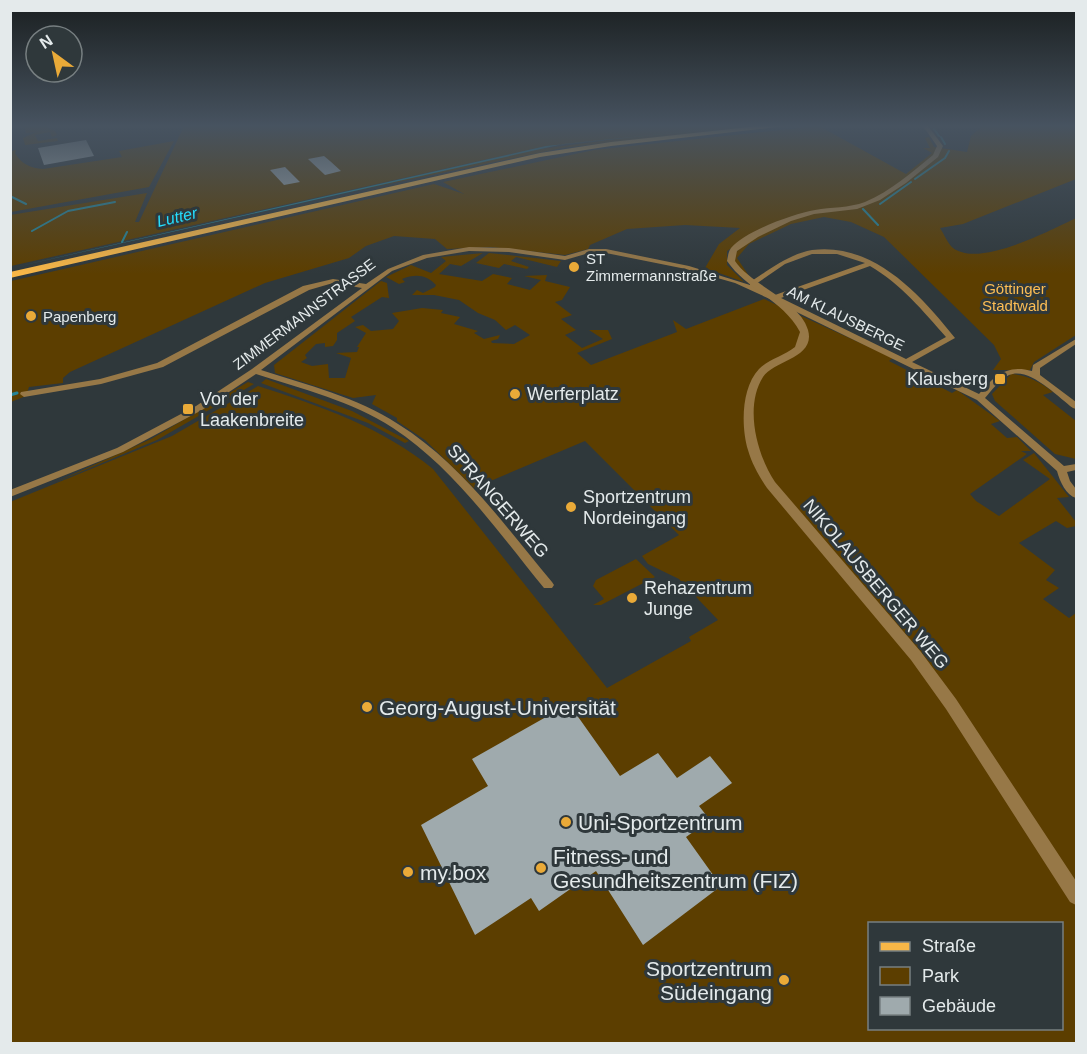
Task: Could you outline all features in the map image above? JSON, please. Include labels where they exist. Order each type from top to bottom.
[{"type":"main road","points":[[10,275],[451,175]]},
{"type":"street","name":"AM KLAUSBERGE","points":[[912,175],[871,202],[779,223],[741,244],[732,252],[730,261],[738,273],[775,298],[980,398],[1062,470],[1065,482],[1077,495]]},
{"type":"street","name":"ZIMMERMANNSTRASSE","points":[[10,494],[145,437],[199,408],[255,371],[365,286],[397,266],[446,252],[498,249],[565,258],[599,250],[707,272],[775,298]]},
{"type":"street","name":"AM KLAUSBERGE","points":[[753,284],[782,262],[814,251],[831,250],[850,254],[872,263],[903,288],[951,338],[906,362]]},
{"type":"street","name":"AM KLAUSBERGE","points":[[775,298],[872,263]]},
{"type":"street","points":[[24,394],[110,379],[160,364],[289,295],[314,285],[341,282],[365,286]]},
{"type":"street","name":"NIKOLAUSBERGER WEG","points":[[775,298],[800,324],[804,339],[795,351],[763,370],[756,382],[750,432],[760,468],[778,495],[864,592],[932,678],[1077,896]]},
{"type":"street","points":[[1036,375],[1036,368],[1042,361],[1077,341]]},
{"type":"street","name":"SPRANGERWEG","points":[[255,371],[371,412],[409,435],[460,482],[548,585]]},
{"type":"street","points":[[980,398],[999,375],[1005,372],[1036,375],[1077,406]]},
{"type":"street","points":[[1062,470],[1077,467]]},
{"type":"green space","points":[[11,175],[155,175],[149,187],[11,212]]},
{"type":"green space","points":[[161,175],[416,175],[11,266],[10,215],[147,193],[135,222],[139,222]]},
{"type":"green space","points":[[423,175],[431,175],[350,192]]},
{"type":"green space","name":"Göttinger Stadtwald","points":[[475,175],[1076,175],[1076,179],[963,224],[940,228],[953,248],[965,253],[980,253],[1015,245],[1076,218],[1076,335],[1034,362],[1030,370],[993,370],[1001,359],[994,345],[884,237],[851,222],[824,217],[791,224],[749,244],[737,258],[751,279],[734,261],[736,252],[764,228],[727,251],[727,265],[744,282],[705,268],[719,244],[740,228],[685,225],[627,229],[590,245],[588,249],[565,255],[491,247],[447,249],[435,239],[394,236],[366,246],[349,258],[265,283],[70,372],[63,378],[63,383],[29,387],[26,396],[11,402],[11,281],[434,184],[464,194],[443,182]]},
{"type":"green space","name":"Georg-August-Universität","points":[[483,253],[461,266],[450,264],[439,274],[482,281],[493,274],[512,278],[507,284],[530,290],[541,280],[524,276],[547,275],[545,281],[570,287],[562,300],[555,302],[572,315],[561,319],[576,330],[565,335],[582,348],[603,339],[589,330],[608,330],[612,339],[577,353],[591,365],[677,332],[673,320],[686,329],[764,299],[893,358],[889,361],[952,393],[957,390],[1000,421],[991,424],[1007,438],[1017,437],[1031,451],[1021,451],[1027,454],[970,494],[976,501],[999,516],[1050,479],[1023,460],[1034,453],[1069,497],[1057,498],[1076,522],[1076,526],[1067,528],[1056,521],[1019,543],[1055,570],[1046,580],[1059,588],[1043,599],[1069,618],[1076,613],[1076,1043],[11,1043],[10,502],[172,436],[258,386],[350,419],[393,441],[433,469],[607,688],[691,641],[689,637],[718,620],[679,579],[648,564],[642,556],[679,535],[585,441],[474,488],[425,440],[397,421],[397,418],[372,404],[376,395],[353,398],[275,373],[274,365],[381,281],[387,283],[389,298],[382,297],[351,317],[355,321],[337,333],[337,340],[333,346],[325,347],[325,343],[316,344],[305,355],[307,358],[301,362],[312,366],[328,364],[329,378],[345,378],[351,358],[336,353],[357,352],[359,347],[357,347],[366,333],[355,327],[363,325],[371,331],[393,329],[399,321],[392,313],[422,308],[443,310],[441,313],[460,317],[454,324],[478,331],[474,333],[484,339],[500,335],[498,339],[491,341],[492,343],[514,344],[530,335],[515,325],[506,330],[495,320],[478,313],[459,300],[434,295],[412,295],[417,290],[423,293],[435,287],[432,281],[424,277],[407,277],[402,279],[405,282],[399,284],[386,277],[411,265],[431,273],[446,261],[441,257]]},
{"type":"green space","points":[[489,253],[561,261],[557,267],[516,257],[511,261],[529,267],[527,269],[504,264],[499,268],[476,263]]},
{"type":"green space","points":[[1011,374],[1028,377],[1048,388],[1053,392],[1043,395],[1076,421],[1076,459],[1055,454],[995,401],[992,394]]},
{"type":"green space","points":[[266,379],[352,411],[409,441],[405,443],[368,423],[261,383]]},
{"type":"green space","points":[[248,382],[254,384],[157,440],[54,483],[151,439]]},
{"type":"green space","points":[[636,559],[655,577],[601,605],[593,605],[604,599],[593,586],[596,580]]},
{"type":"water","points":[[418,175],[423,175],[11,268]]},
{"type":"building","points":[[275,175],[293,175],[300,182],[284,185]]},
{"type":"building","name":"Uni-Sportzentrum","points":[[569,704],[620,776],[658,753],[677,778],[710,756],[732,783],[699,806],[710,820],[686,837],[721,886],[643,945],[596,871],[539,911],[531,898],[475,935],[421,825],[488,786],[472,759]]},
{"type":"waterway","points":[[915,179],[920,175]]},
{"type":"waterway","points":[[880,204],[911,182]]},
{"type":"waterway","points":[[10,196],[26,204]]},
{"type":"waterway","points":[[32,231],[68,211],[115,202]]},
{"type":"waterway","points":[[863,209],[878,225]]},
{"type":"waterway","points":[[122,242],[127,232]]},
{"type":"waterway","points":[[10,395],[17,393]]},
{"type":"place","name":"ST Zimmermannstraße","points":[[574,267]]},
{"type":"place","name":"Papenberg","points":[[31,316]]},
{"type":"place","name":"Klausberg","points":[[1000,379]]},
{"type":"place","name":"Werferplatz","points":[[515,394]]},
{"type":"place","name":"Vor der Laakenbreite","points":[[188,409]]},
{"type":"place","name":"Sportzentrum Nordeingang","points":[[571,507]]},
{"type":"place","name":"Rehazentrum Junge","points":[[632,598]]},
{"type":"place","name":"Georg-August-Universität","points":[[367,707]]},
{"type":"place","name":"Uni-Sportzentrum","points":[[566,822]]},
{"type":"place","name":"Fitness- und Gesundheitszentrum (FIZ)","points":[[541,868]]},
{"type":"place","name":"my.box","points":[[408,872]]},
{"type":"place","name":"Sportzentrum Südeingang","points":[[784,980]]},
{"type":"water label","name":"Lutter","points":[[177,217]]}]
